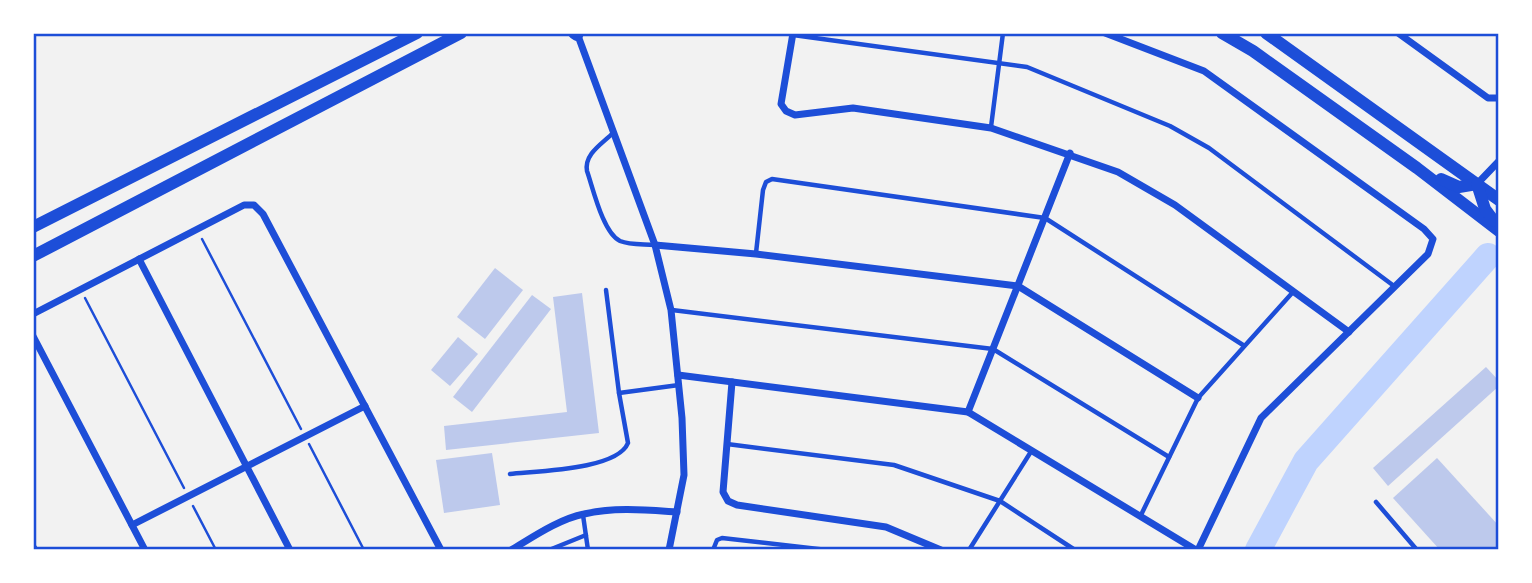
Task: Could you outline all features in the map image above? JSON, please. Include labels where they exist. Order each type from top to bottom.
[{"type":"main road","points":[[33,227],[417,33]]},
{"type":"main road","points":[[33,256],[461,33]]},
{"type":"main road","points":[[1222,33],[1253,51],[1499,229]]},
{"type":"main road","points":[[1266,33],[1499,200]]},
{"type":"main road","points":[[1417,168],[1459,187],[1477,184]]},
{"type":"main road","points":[[1477,184],[1485,209],[1499,229]]},
{"type":"street","points":[[678,375],[968,412],[1197,550],[1261,418],[1429,254],[1433,239],[1424,229],[1204,71],[1105,33]]},
{"type":"street","points":[[1398,33],[1488,97],[1499,98]]},
{"type":"street","points":[[576,34],[654,245],[671,310],[684,475],[669,550]]},
{"type":"street","points":[[793,34],[781,104],[786,111],[796,115],[853,108],[991,128],[1070,153],[1118,172],[1175,205],[1349,332]]},
{"type":"street","points":[[968,412],[1070,153]]},
{"type":"street","points":[[1477,184],[1499,161]]},
{"type":"street","points":[[33,314],[244,205],[254,205],[263,214],[440,550]]},
{"type":"street","points":[[654,245],[756,254],[1018,286],[1198,398]]},
{"type":"street","points":[[139,259],[290,550]]},
{"type":"street","points":[[33,336],[145,550]]},
{"type":"street","points":[[732,382],[723,492],[728,501],[737,505],[886,527],[941,550]]},
{"type":"street","points":[[132,526],[365,406]]},
{"type":"street","points":[[511,550],[537,534],[582,514],[621,509],[677,512]]},
{"type":"lane","points":[[991,128],[1003,33]]},
{"type":"lane","points":[[793,34],[1027,68],[1170,126],[1209,148],[1395,287]]},
{"type":"lane","points":[[613,133],[589,156],[586,163],[603,217],[608,228],[622,242],[654,245]]},
{"type":"lane","points":[[756,254],[763,190],[766,182],[772,179],[1045,218],[1243,345]]},
{"type":"lane","points":[[510,474],[577,467],[615,457],[625,451],[628,443],[606,290]]},
{"type":"lane","points":[[1141,516],[1198,398],[1293,292]]},
{"type":"lane","points":[[671,310],[993,349],[1169,457]]},
{"type":"lane","points":[[620,393],[679,385]]},
{"type":"lane","points":[[727,444],[894,464],[1000,501],[1075,550]]},
{"type":"lane","points":[[969,550],[1033,449]]},
{"type":"lane","points":[[1376,502],[1417,550]]},
{"type":"lane","points":[[582,514],[588,550]]},
{"type":"lane","points":[[549,550],[586,535]]},
{"type":"lane","points":[[713,550],[717,540],[722,538],[827,550]]},
{"type":"path","points":[[197,229],[364,550]]},
{"type":"path","points":[[81,289],[216,550]]},
{"type":"building","points":[[495,268],[523,290],[485,339],[457,317]]},
{"type":"building","points":[[582,293],[599,433],[446,450],[444,426],[567,412],[553,297]]},
{"type":"building","points":[[532,295],[551,309],[472,412],[453,397]]},
{"type":"building","points":[[458,337],[478,354],[450,386],[431,370]]},
{"type":"building","points":[[1486,367],[1499,381],[1499,386],[1388,486],[1373,468]]},
{"type":"building","points":[[492,453],[500,505],[444,513],[436,460]]},
{"type":"building","points":[[1437,458],[1499,526],[1499,545],[1494,550],[1440,550],[1393,498]]},
{"type":"waterway","points":[[1258,550],[1306,461],[1488,256]]}]
